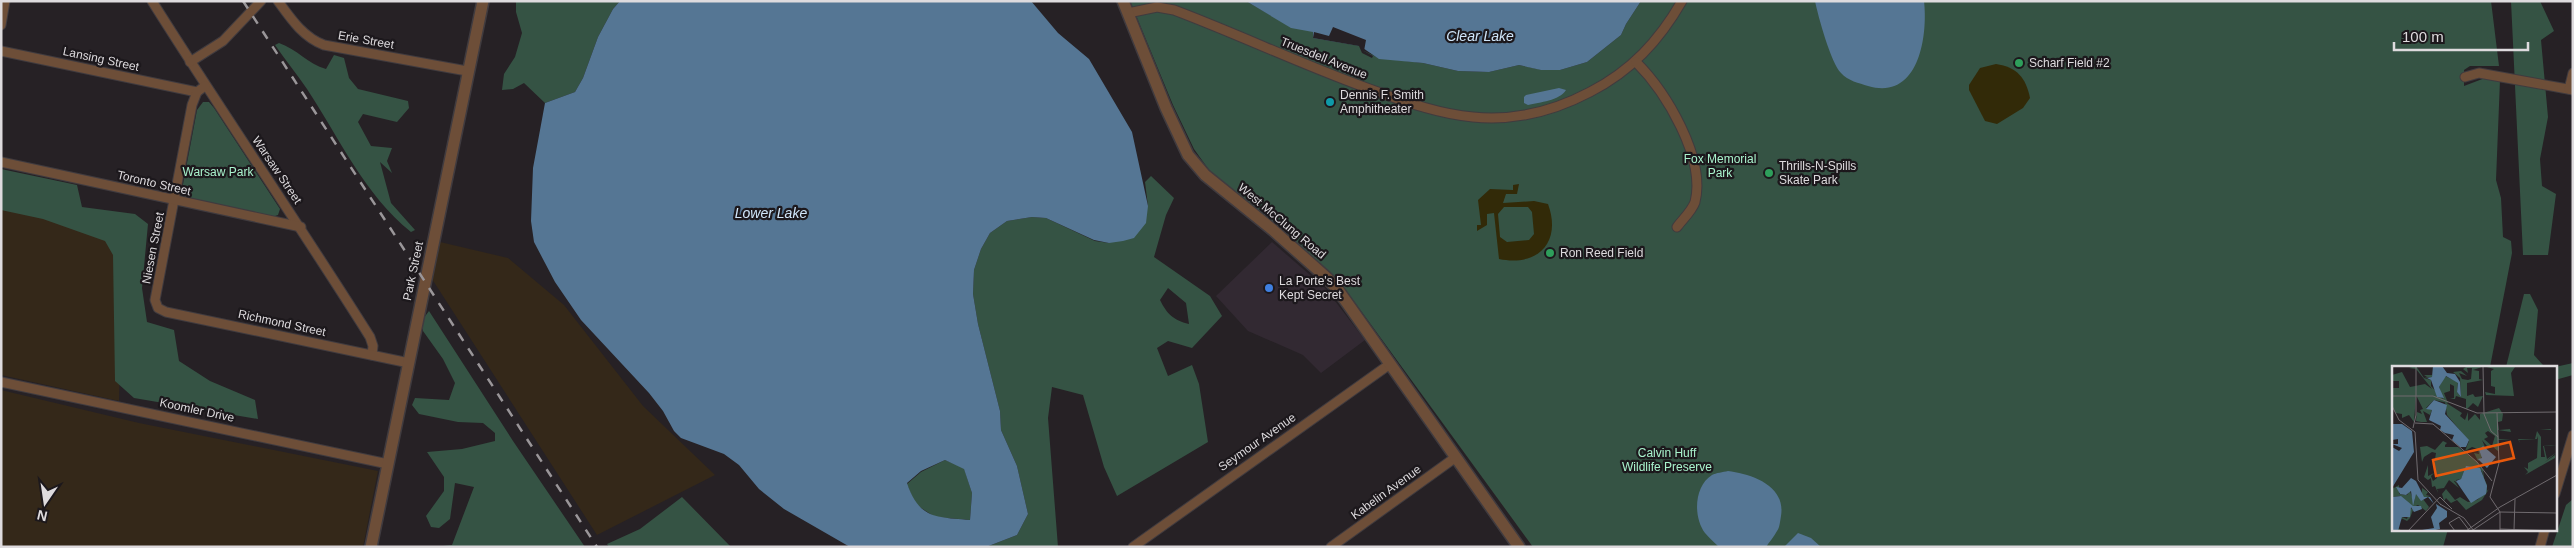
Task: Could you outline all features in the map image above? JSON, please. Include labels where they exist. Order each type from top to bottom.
[{"type":"street","points":[[1,24],[5,1]]},
{"type":"street","name":"Warsaw Street","points":[[152,1],[204,86],[301,227],[370,337],[373,346],[372,355]]},
{"type":"street","points":[[190,62],[224,41],[262,1]]},
{"type":"street","name":"Erie Street","points":[[278,1],[304,33],[313,41],[324,45],[467,71]]},
{"type":"street","name":"Park Street","points":[[371,547],[467,71],[483,1]]},
{"type":"street","name":"West McClung Road","points":[[1123,1],[1188,155],[1205,175],[1328,278],[1367,329],[1519,547]]},
{"type":"street","name":"Truesdell Avenue","points":[[1128,13],[1157,7],[1174,10],[1358,85],[1415,106],[1474,118],[1519,116],[1566,104],[1602,86],[1636,62],[1670,23],[1682,1]]},
{"type":"street","name":"Lansing Street","points":[[1,51],[197,92]]},
{"type":"street","points":[[1636,62],[1663,92],[1692,156],[1696,174],[1694,204],[1677,227]]},
{"type":"street","points":[[2465,77],[2479,73],[2571,90],[2573,73]]},
{"type":"street","points":[[197,92],[204,86]]},
{"type":"street","name":"Niesen Street","points":[[155,300],[197,92]]},
{"type":"street","name":"Toronto Street","points":[[1,162],[301,227]]},
{"type":"street","name":"Richmond Street","points":[[155,300],[158,308],[166,312],[408,363]]},
{"type":"street","name":"Seymour Avenue","points":[[1136,544],[1390,364]]},
{"type":"street","name":"Koomler Drive","points":[[1,382],[388,464]]},
{"type":"street","points":[[2556,491],[2573,435]]},
{"type":"street","name":"Kabelin Avenue","points":[[1331,547],[1456,457]]},
{"type":"street","points":[[2540,547],[2545,530]]},
{"type":"shaded area","points":[[1,205],[123,236],[119,401],[1,375]]},
{"type":"shaded area","points":[[440,242],[508,258],[564,305],[643,406],[715,475],[597,535],[432,279]]},
{"type":"shaded area","points":[[1272,242],[1325,288],[1365,340],[1321,373],[1303,355],[1248,331],[1216,296]]},
{"type":"shaded area","points":[[1,390],[139,423],[378,471],[363,547],[1,547]]},
{"type":"green space","points":[[516,1],[620,1],[613,9],[598,37],[583,78],[575,92],[545,103],[524,83],[513,89],[502,90],[504,74],[515,57],[522,33],[516,12]]},
{"type":"green space","points":[[1130,1],[1246,1],[1291,27],[1365,40],[1364,51],[1379,58],[1423,63],[1458,71],[1489,72],[1519,65],[1542,70],[1560,70],[1587,62],[1621,35],[1641,1],[2491,1],[2499,66],[2470,66],[2464,70],[2464,86],[2485,78],[2500,80],[2496,180],[2501,198],[2503,237],[2511,241],[2512,253],[2490,366],[2392,366],[2392,530],[2448,530],[2443,547],[1533,547],[1345,289],[1209,170],[1194,149],[1173,105]]},
{"type":"green space","points":[[2511,1],[2540,1],[2554,31],[2541,40],[2548,117],[2540,159],[2542,186],[2556,194],[2548,255],[2523,255]]},
{"type":"green space","points":[[279,43],[326,69],[334,55],[344,58],[349,78],[358,89],[408,101],[409,108],[397,122],[363,114],[358,122],[371,146],[392,148],[387,161],[392,173],[380,162],[391,203],[415,230],[411,232],[394,217],[366,183],[307,89],[275,45]]},
{"type":"green space","name":"Warsaw Park","points":[[203,102],[209,102],[214,108],[280,209],[278,215],[272,217],[184,199],[181,195],[197,110]]},
{"type":"green space","points":[[1,169],[77,185],[82,207],[135,214],[148,224],[142,288],[147,322],[174,330],[179,361],[210,381],[255,400],[258,419],[134,398],[115,381],[113,255],[105,241],[43,219],[1,210]]},
{"type":"green space","points":[[1151,176],[1174,198],[1166,215],[1154,257],[1210,296],[1222,316],[1192,348],[1168,341],[1157,348],[1168,376],[1192,365],[1199,384],[1208,442],[1117,496],[1104,467],[1083,395],[1052,387],[1048,418],[1058,547],[986,547],[1017,535],[1028,514],[1017,466],[1001,430],[1000,411],[978,324],[973,294],[974,270],[981,249],[990,233],[1007,221],[1032,217],[1046,218],[1095,241],[1109,243],[1148,206],[1145,182]],"holes":[[[1168,288],[1186,303],[1189,324],[1171,316],[1160,300]]]},
{"type":"green space","points":[[2524,294],[2530,294],[2538,310],[2534,355],[2543,365],[2548,366],[2506,366]]},
{"type":"green space","points":[[429,311],[513,441],[585,547],[434,547],[452,545],[474,487],[455,483],[450,519],[439,528],[431,527],[426,516],[444,491],[444,477],[427,452],[462,449],[495,441],[495,433],[483,423],[458,422],[419,414],[412,405],[415,398],[449,400],[455,383],[443,359],[423,331],[423,319]]},
{"type":"green space","points":[[2573,363],[2573,375],[2556,380],[2556,367]]},
{"type":"green space","points":[[945,460],[964,468],[972,493],[970,520],[935,517],[915,504],[907,484],[921,472]]},
{"type":"green space","points":[[682,497],[731,547],[609,547],[607,544],[640,529]]},
{"type":"green space","points":[[2573,499],[2573,547],[2552,547],[2566,505]]},
{"type":"sand","points":[[1996,64],[2010,68],[2023,79],[2030,98],[2023,108],[1997,124],[1985,121],[1969,90],[1969,85],[1980,68]]},
{"type":"sand","points":[[1519,184],[1517,194],[1506,194],[1503,203],[1534,201],[1548,204],[1552,218],[1552,230],[1549,240],[1543,249],[1535,255],[1525,259],[1499,259],[1494,213],[1487,214],[1487,225],[1477,231],[1477,225],[1481,225],[1478,200],[1490,189],[1513,190],[1513,185]],"holes":[[[1504,207],[1528,207],[1532,212],[1534,234],[1529,240],[1507,242],[1500,237],[1498,214]]]},
{"type":"water","name":"Lower Lake","points":[[620,1],[1031,1],[1058,33],[1089,59],[1132,132],[1148,206],[1146,223],[1134,238],[1109,243],[1094,240],[1046,218],[1032,217],[1007,221],[990,233],[981,249],[974,270],[973,294],[978,324],[1000,411],[1001,430],[1017,466],[1028,514],[1017,535],[986,547],[850,547],[784,509],[759,489],[739,465],[724,454],[681,438],[674,431],[663,411],[649,393],[581,320],[555,282],[534,242],[531,221],[533,168],[545,103],[575,92],[583,78],[598,37],[613,9]],"holes":[[[945,460],[964,469],[972,493],[970,520],[938,516],[923,510],[917,504],[907,483],[921,471]]]},
{"type":"water","name":"Clear Lake","points":[[1246,1],[1641,1],[1621,35],[1587,62],[1560,70],[1541,70],[1519,65],[1489,72],[1458,71],[1423,63],[1379,59],[1360,46],[1313,38],[1313,32],[1291,28]]},
{"type":"water","points":[[1815,1],[1924,1],[1924,31],[1921,47],[1917,62],[1909,75],[1899,84],[1885,88],[1868,86],[1844,76],[1837,68],[1829,50]]},
{"type":"water","points":[[1559,88],[1566,90],[1559,97],[1528,105],[1524,103],[1526,95]]},
{"type":"water","points":[[1728,471],[1756,478],[1765,483],[1778,496],[1781,505],[1779,526],[1766,547],[1719,547],[1701,526],[1697,502],[1702,486],[1712,475]]},
{"type":"water","points":[[1798,533],[1811,538],[1821,547],[1784,547]]},
{"type":"pier","points":[[1333,27],[1366,40],[1364,51],[1373,56],[1372,58],[1362,53],[1359,46],[1313,38],[1314,32],[1329,36]]},
{"type":"railway","points":[[243,1],[597,547]]},
{"type":"place","name":"Scharf Field #2","points":[[2019,63]]},
{"type":"place","name":"Dennis F. Smith Amphitheater","points":[[1330,102]]},
{"type":"place","name":"Thrills-N-Spills Skate Park","points":[[1769,173]]},
{"type":"place","name":"Ron Reed Field","points":[[1550,253]]},
{"type":"place","name":"La Porte's Best Kept Secret","points":[[1269,288]]},
{"type":"park label","name":"Fox Memorial Park","points":[[1720,166]]},
{"type":"park label","name":"Calvin Huff Wildlife Preserve","points":[[1667,460]]}]
